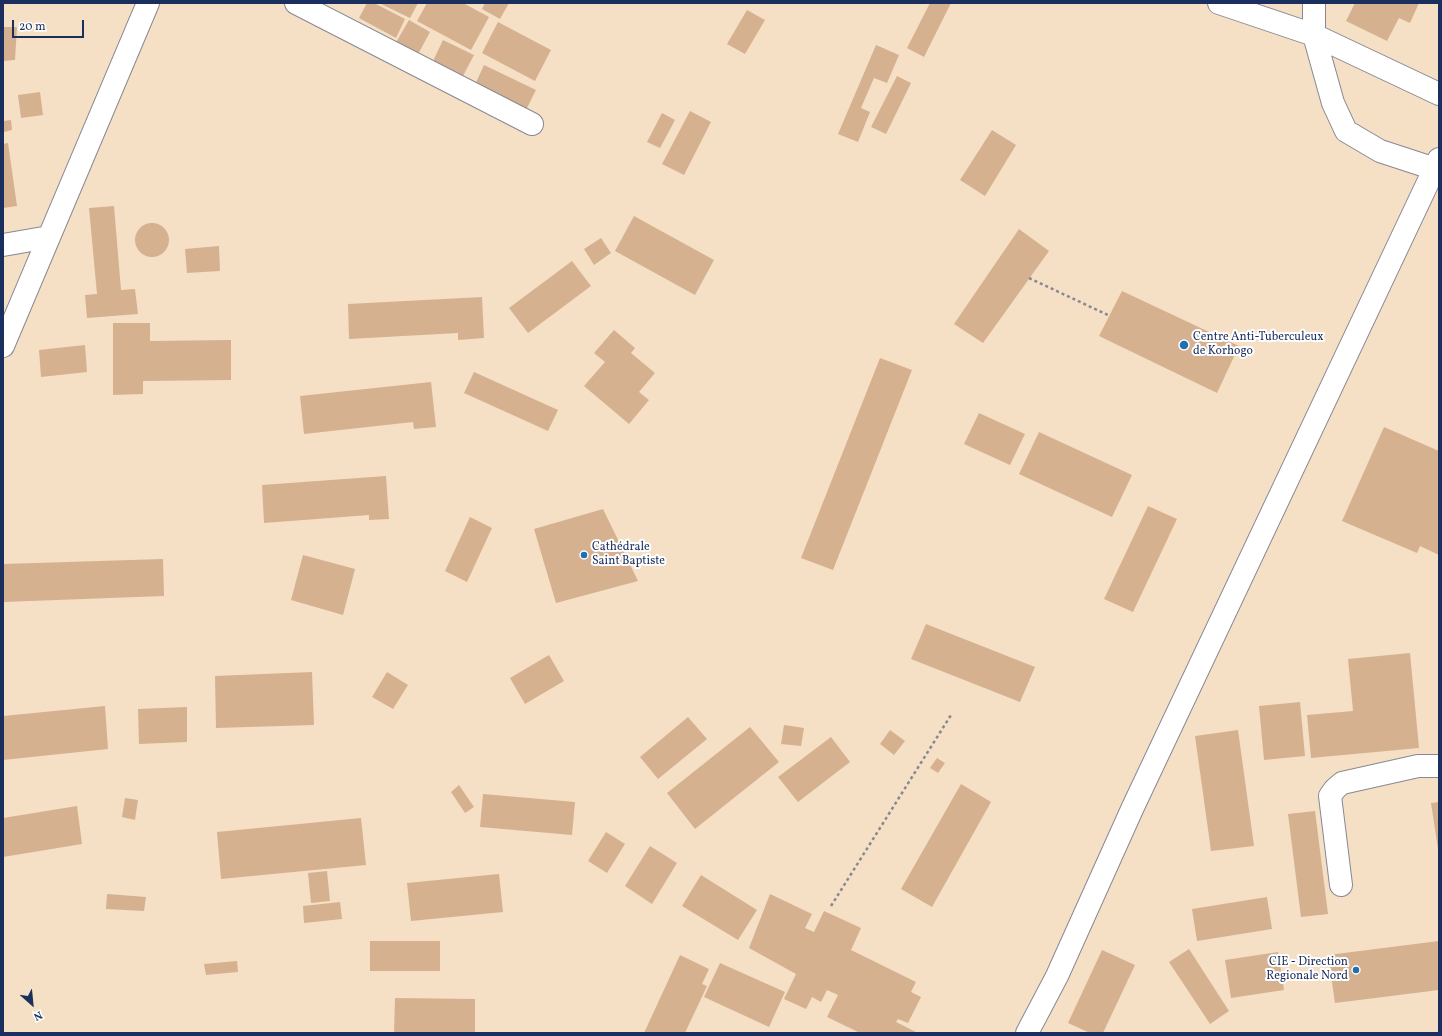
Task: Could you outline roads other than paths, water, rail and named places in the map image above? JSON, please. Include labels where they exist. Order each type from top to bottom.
[{"type":"street","points":[[3,346],[148,3]]},
{"type":"street","points":[[296,3],[532,124]]},
{"type":"street","points":[[1219,3],[1314,35],[1439,94]]},
{"type":"street","points":[[1027,1033],[1057,976],[1132,808],[1437,164],[1380,151],[1346,131],[1334,103],[1314,35],[1314,3]]},
{"type":"street","points":[[3,245],[49,237]]},
{"type":"street","points":[[1341,885],[1330,796],[1335,789],[1342,783],[1418,766],[1439,766]]},
{"type":"place","name":"Centre Anti-Tuberculeux de Korhogo","points":[[1184,345]]},
{"type":"place","name":"Cathédrale Saint Baptiste","points":[[584,555]]},
{"type":"place","name":"CIE - Direction Regionale Nord","points":[[1356,970]]}]
